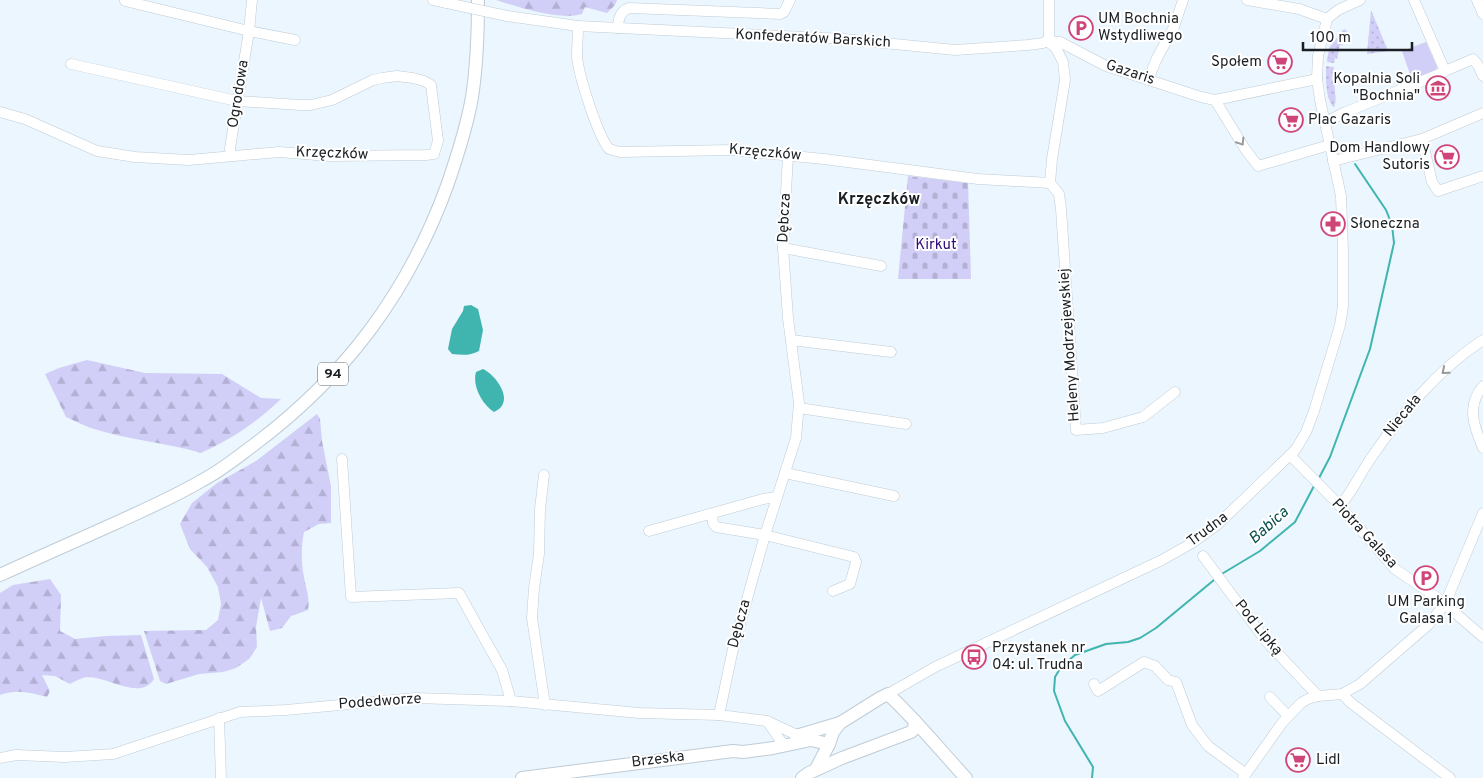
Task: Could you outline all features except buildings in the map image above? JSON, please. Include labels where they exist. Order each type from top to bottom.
[{"type":"main road","name":"94","points":[[0,575],[203,481],[282,425],[348,359],[381,316],[412,265],[435,218],[454,168],[472,97],[478,40],[478,0]]},
{"type":"main road","name":"Trudna","points":[[840,723],[888,694]]},
{"type":"main road","points":[[888,694],[913,726],[930,737],[966,778]]},
{"type":"main road","points":[[816,769],[833,732],[840,723]]},
{"type":"main road","name":"Brzeska","points":[[783,743],[797,736],[840,723]]},
{"type":"main road","points":[[802,778],[816,769],[913,726]]},
{"type":"main road","name":"Brzeska","points":[[522,778],[733,751],[743,752],[783,743],[811,740],[829,744]]},
{"type":"main road","points":[[829,744],[847,756]]},
{"type":"street","name":"Ogrodowa","points":[[231,156],[230,148],[249,31],[252,0]]},
{"type":"street","name":"Konfederatów Barskich","points":[[433,0],[507,16],[578,26],[844,39],[955,50],[1028,45],[1047,41]]},
{"type":"street","points":[[618,28],[620,15],[631,4],[780,14],[784,12],[790,0]]},
{"type":"street","points":[[1049,0],[1049,37],[1047,41],[1056,48],[1063,62],[1065,80],[1050,183]]},
{"type":"street","points":[[1148,80],[1157,58],[1174,27],[1183,0]]},
{"type":"street","points":[[1247,0],[1295,4],[1327,19],[1338,10],[1359,0]]},
{"type":"street","points":[[1414,0],[1445,71]]},
{"type":"street","points":[[1477,0],[1483,14]]},
{"type":"street","points":[[124,1],[295,40]]},
{"type":"street","name":"Trudna","points":[[888,694],[935,667],[1192,544],[1217,525],[1290,455],[1302,440],[1314,411],[1340,325],[1343,306],[1341,196],[1324,122],[1317,79],[1318,56],[1327,19]]},
{"type":"street","name":"Krzęczków","points":[[578,26],[577,59],[586,94],[603,142],[609,149],[620,152],[732,150],[788,155],[978,179],[1050,183]]},
{"type":"street","name":"Gazaris","points":[[1047,41],[1060,42],[1106,66],[1201,98],[1215,100]]},
{"type":"street","points":[[1324,122],[1331,121],[1346,112],[1473,59],[1483,76]]},
{"type":"street","points":[[71,64],[237,101]]},
{"type":"street","name":"Krzęczków","points":[[0,112],[25,119],[97,151],[150,158],[189,160],[279,152],[329,156],[426,155],[434,154],[437,148],[438,141],[431,85],[413,78],[397,76],[373,80],[323,102],[300,105],[237,101]]},
{"type":"street","points":[[1317,79],[1215,100],[1245,149],[1258,166],[1329,145]]},
{"type":"street","points":[[1333,162],[1422,139],[1483,113]]},
{"type":"street","points":[[1422,139],[1432,182],[1438,191],[1483,176]]},
{"type":"street","name":"Dębcza","points":[[719,715],[733,649],[765,534],[796,438],[799,403],[788,318],[783,248],[788,155]]},
{"type":"street","name":"Heleny Modrzejewskiej","points":[[1050,183],[1058,194],[1061,209],[1076,430],[1104,428],[1143,417],[1175,392]]},
{"type":"street","points":[[783,248],[882,266]]},
{"type":"street","points":[[791,340],[891,352]]},
{"type":"street","name":"Niecała","points":[[1340,506],[1371,457],[1412,402],[1440,375],[1483,340]]},
{"type":"street","points":[[1483,386],[1476,398],[1473,414],[1475,430],[1483,448]]},
{"type":"street","points":[[798,408],[906,424]]},
{"type":"street","name":"Piotra Galasa","points":[[1290,455],[1340,506],[1394,569],[1445,604],[1483,637]]},
{"type":"street","points":[[342,459],[351,597],[459,593],[502,670],[511,702]]},
{"type":"street","points":[[785,473],[894,496]]},
{"type":"street","points":[[544,475],[540,509],[539,554],[532,618],[545,704]]},
{"type":"street","points":[[649,531],[763,499],[777,497]]},
{"type":"street","points":[[1094,684],[1098,691],[1144,662],[1155,666],[1168,680],[1176,682],[1192,725],[1208,746],[1244,776],[1288,716],[1301,703],[1318,696],[1342,694],[1360,684],[1428,625],[1445,604],[1483,513]]},
{"type":"street","points":[[712,514],[716,527],[765,534],[854,557],[856,562],[850,584],[833,591]]},
{"type":"street","name":"Pod Lipką","points":[[1203,556],[1266,641],[1318,696]]},
{"type":"street","points":[[1342,694],[1351,703],[1450,778]]},
{"type":"street","points":[[1270,697],[1288,716]]},
{"type":"street","name":"Podedworze","points":[[0,758],[16,755],[65,757],[113,754],[240,712],[286,710],[415,698],[545,704],[639,713],[719,715],[767,721],[797,736]]},
{"type":"street","points":[[219,718],[221,778]]},
{"type":"street","points":[[767,721],[783,743]]},
{"type":"green space","points":[[496,0],[617,0],[607,13],[585,7],[582,14],[562,16],[539,12]]},
{"type":"green space","points":[[1371,10],[1388,51],[1367,54]]},
{"type":"green space","points":[[1344,29],[1347,31],[1343,45],[1340,45],[1337,59],[1335,58],[1334,63],[1327,62],[1329,48]]},
{"type":"green space","points":[[1426,42],[1437,67],[1436,70],[1412,80],[1402,51]]},
{"type":"green space","points":[[1326,66],[1334,67],[1332,79],[1335,80],[1336,100],[1334,107],[1330,103],[1327,93]]},
{"type":"green space","name":"Kirkut","points":[[908,176],[968,183],[971,279],[898,279]]},
{"type":"green space","points":[[87,360],[145,373],[222,374],[261,398],[281,399],[244,429],[201,453],[105,432],[66,417],[45,374]]},
{"type":"green space","points":[[317,414],[320,419],[322,441],[331,486],[331,523],[319,524],[304,532],[302,561],[308,597],[308,610],[291,616],[282,628],[270,631],[261,598],[256,627],[257,647],[249,659],[236,668],[223,672],[199,674],[166,684],[160,681],[144,631],[206,630],[218,620],[221,604],[218,587],[207,567],[190,549],[180,524],[192,503],[217,483],[256,461]]},
{"type":"green space","points":[[50,579],[61,595],[60,631],[75,639],[141,635],[154,679],[148,685],[141,688],[133,688],[88,677],[81,678],[70,684],[55,676],[42,675],[50,691],[47,697],[23,692],[0,695],[0,593],[13,585]]},
{"type":"shaded area","points":[[471,305],[478,309],[483,330],[479,351],[463,355],[452,354],[448,349],[452,329],[464,306]]},
{"type":"shaded area","points":[[483,369],[492,375],[503,391],[504,402],[501,408],[494,412],[482,400],[475,383],[476,372]]},
{"type":"waterway","name":"Babica","points":[[1319,478],[1330,457],[1370,349],[1394,243],[1392,225],[1386,210],[1355,164]]},
{"type":"waterway","name":"Babica","points":[[1220,575],[1260,551],[1295,522],[1314,486]]},
{"type":"waterway","name":"Babica","points":[[1092,778],[1093,767],[1065,721],[1054,691],[1055,677],[1061,667],[1075,655],[1106,644],[1128,642],[1140,638],[1156,628],[1214,580]]},
{"type":"place","name":"UM Bochnia Wstydliwego","points":[[1081,28]]},
{"type":"place","name":"Społem","points":[[1280,62]]},
{"type":"place","name":"Kopalnia Soli \"Bochnia\"","points":[[1438,88]]},
{"type":"place","name":"Plac Gazaris","points":[[1291,120]]},
{"type":"place","name":"Dom Handlowy Sutoris","points":[[1447,157]]},
{"type":"place","name":"Słoneczna","points":[[1333,224]]},
{"type":"place","name":"UM Parking Galasa 1","points":[[1426,578]]},
{"type":"place","name":"Przystanek nr 04: ul. Trudna","points":[[974,657]]},
{"type":"place","name":"Lidl","points":[[1298,760]]},
{"type":"district","name":"Krzęczków","points":[[879,200]]}]
